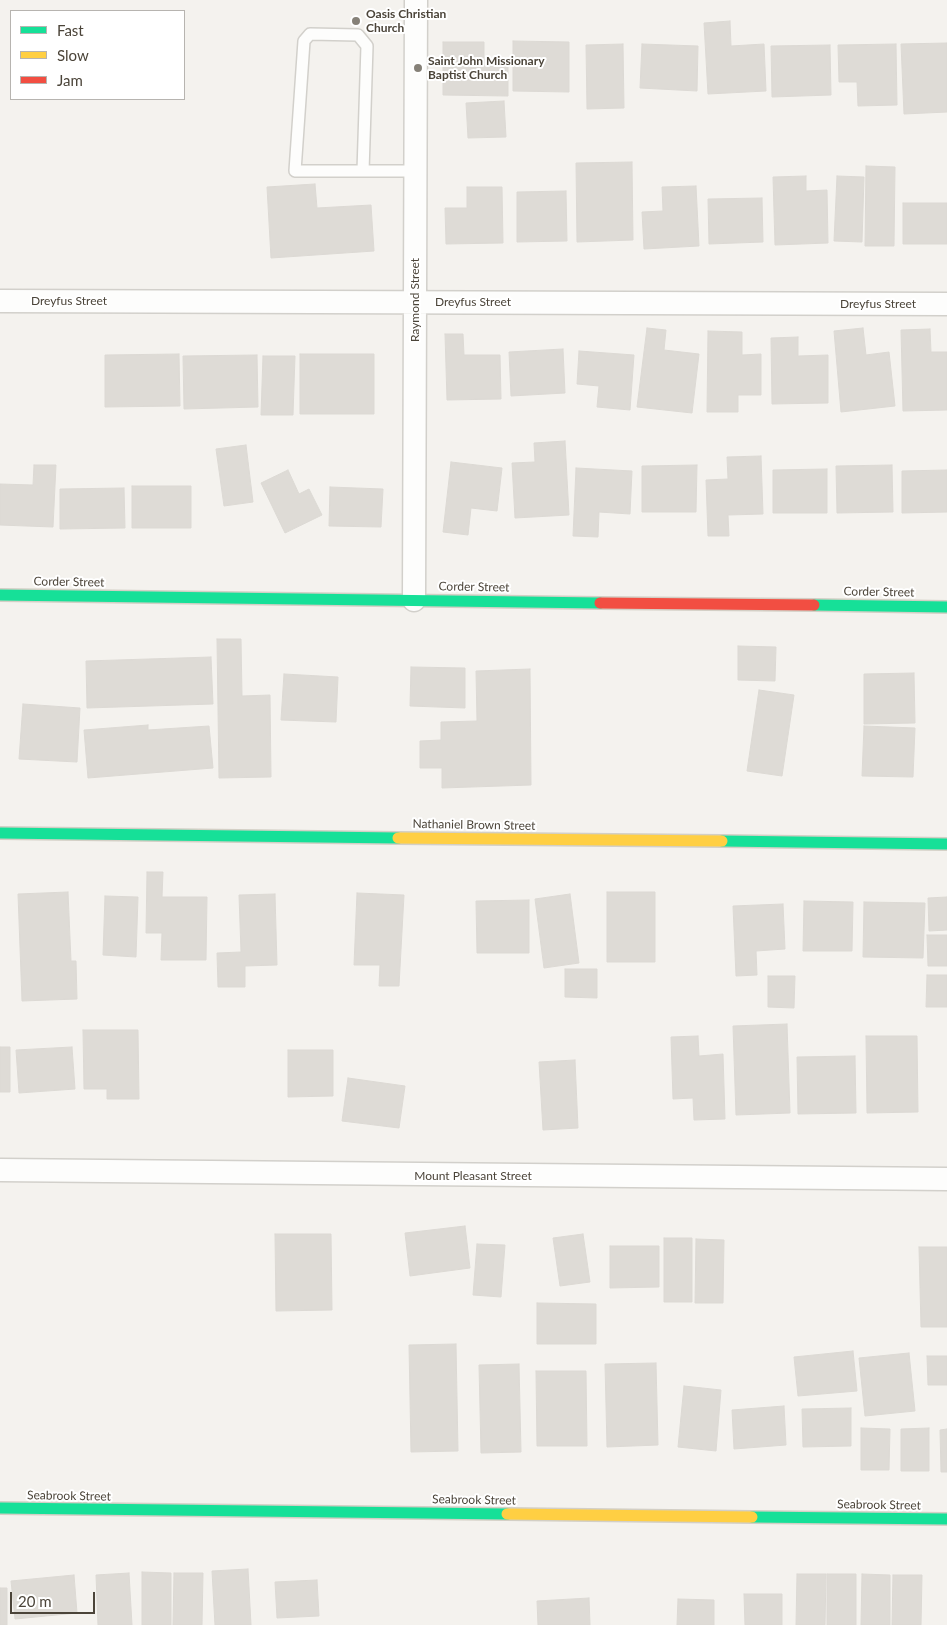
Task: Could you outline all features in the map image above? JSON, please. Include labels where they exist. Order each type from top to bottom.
[{"type":"street","name":"Raymond Street","points":[[414,600],[416,0]]},
{"type":"street","name":"Dreyfus Street","points":[[0,301],[947,304]]},
{"type":"street","name":"Corder Street","points":[[0,595],[947,607]]},
{"type":"street","name":"Nathaniel Brown Street","points":[[0,833],[947,844]]},
{"type":"street","name":"Mount Pleasant Street","points":[[0,1170],[947,1180]]},
{"type":"street","name":"Seabrook Street","points":[[0,1508],[947,1520]]},
{"type":"lane","points":[[363,171],[367,46],[358,35],[310,34],[304,42],[295,171],[363,171],[415,171]]},
{"type":"building","points":[[730,21],[731,46],[764,44],[766,91],[708,94],[704,23]]},
{"type":"building","points":[[513,41],[569,42],[569,92],[513,91]]},
{"type":"building","points":[[443,42],[484,42],[484,60],[508,60],[508,96],[443,95]]},
{"type":"building","points":[[947,43],[947,112],[904,114],[901,44]]},
{"type":"building","points":[[623,44],[624,108],[587,109],[586,45]]},
{"type":"building","points":[[642,44],[698,46],[697,91],[640,88]]},
{"type":"building","points":[[896,44],[897,105],[858,106],[857,82],[839,82],[838,45]]},
{"type":"building","points":[[830,45],[831,95],[772,97],[771,46]]},
{"type":"building","points":[[504,101],[506,137],[468,138],[466,103]]},
{"type":"building","points":[[632,162],[633,240],[577,242],[576,163]]},
{"type":"building","points":[[866,166],[895,167],[894,246],[865,246]]},
{"type":"building","points":[[806,176],[806,191],[827,190],[828,243],[775,245],[773,177]]},
{"type":"building","points":[[837,176],[864,177],[862,242],[834,241]]},
{"type":"building","points":[[315,184],[317,208],[371,205],[374,251],[271,258],[267,187]]},
{"type":"building","points":[[696,186],[699,246],[644,249],[642,212],[663,211],[662,187]]},
{"type":"building","points":[[467,187],[502,187],[503,243],[446,244],[445,208],[467,208]]},
{"type":"building","points":[[566,191],[567,241],[517,242],[517,192]]},
{"type":"building","points":[[762,198],[763,242],[709,244],[708,199]]},
{"type":"building","points":[[903,203],[947,203],[947,244],[903,244]]},
{"type":"building","points":[[647,328],[666,330],[664,350],[699,354],[692,413],[637,407]]},
{"type":"building","points":[[863,328],[866,355],[889,352],[895,406],[841,412],[834,331]]},
{"type":"building","points":[[930,329],[931,352],[947,352],[947,410],[903,411],[901,330]]},
{"type":"building","points":[[708,331],[742,332],[742,355],[761,354],[761,395],[738,395],[738,412],[707,412]]},
{"type":"building","points":[[445,334],[463,334],[464,355],[500,355],[501,399],[447,400]]},
{"type":"building","points":[[798,337],[798,356],[828,355],[828,403],[772,404],[771,338]]},
{"type":"building","points":[[563,349],[565,393],[511,396],[509,352]]},
{"type":"building","points":[[579,351],[634,355],[630,410],[597,407],[599,386],[577,384]]},
{"type":"building","points":[[179,354],[180,406],[105,407],[105,355]]},
{"type":"building","points":[[300,354],[374,354],[374,414],[300,414]]},
{"type":"building","points":[[257,355],[258,407],[184,409],[183,356]]},
{"type":"building","points":[[263,356],[295,356],[293,415],[261,415]]},
{"type":"building","points":[[565,441],[569,515],[515,518],[512,463],[535,462],[534,443]]},
{"type":"building","points":[[246,445],[253,502],[224,506],[216,449]]},
{"type":"building","points":[[761,456],[763,514],[728,515],[729,536],[708,536],[706,480],[728,479],[727,457]]},
{"type":"building","points":[[451,462],[502,468],[497,511],[471,508],[468,535],[443,532]]},
{"type":"building","points":[[34,465],[56,465],[53,527],[0,525],[0,484],[33,485]]},
{"type":"building","points":[[697,465],[696,512],[642,512],[642,466]]},
{"type":"building","points":[[892,465],[893,512],[837,513],[836,466]]},
{"type":"building","points":[[576,468],[632,471],[630,514],[599,512],[598,537],[573,536]]},
{"type":"building","points":[[827,469],[827,513],[773,513],[773,470]]},
{"type":"building","points":[[288,470],[299,494],[309,489],[322,515],[285,533],[261,483]]},
{"type":"building","points":[[947,470],[947,512],[902,513],[902,471]]},
{"type":"building","points":[[132,486],[191,486],[191,528],[132,528]]},
{"type":"building","points":[[330,487],[383,489],[381,527],[329,526]]},
{"type":"building","points":[[124,488],[125,528],[60,529],[60,489]]},
{"type":"building","points":[[217,639],[241,639],[242,696],[270,695],[271,777],[219,778]]},
{"type":"building","points":[[738,646],[776,647],[775,681],[738,680]]},
{"type":"building","points":[[211,657],[213,704],[87,708],[86,661]]},
{"type":"building","points":[[411,667],[465,668],[465,708],[410,706]]},
{"type":"building","points":[[530,669],[531,785],[442,788],[442,768],[420,768],[420,741],[441,740],[441,722],[477,721],[476,671]]},
{"type":"building","points":[[914,673],[915,723],[864,724],[864,674]]},
{"type":"building","points":[[284,674],[338,677],[336,722],[281,720]]},
{"type":"building","points":[[759,690],[794,695],[782,776],[747,771]]},
{"type":"building","points":[[23,704],[80,708],[77,762],[19,759]]},
{"type":"building","points":[[148,725],[148,730],[209,726],[213,768],[88,778],[84,730]]},
{"type":"building","points":[[864,726],[915,728],[913,777],[862,776]]},
{"type":"building","points":[[147,872],[163,872],[162,897],[207,897],[206,960],[161,960],[162,933],[146,933]]},
{"type":"building","points":[[68,892],[71,961],[76,961],[77,999],[22,1001],[18,894]]},
{"type":"building","points":[[607,892],[655,892],[655,962],[607,962]]},
{"type":"building","points":[[357,893],[404,895],[399,986],[379,986],[380,965],[354,965]]},
{"type":"building","points":[[275,894],[277,965],[245,966],[245,987],[218,987],[217,953],[241,952],[239,895]]},
{"type":"building","points":[[570,894],[579,963],[544,968],[535,899]]},
{"type":"building","points":[[105,896],[138,897],[136,957],[103,955]]},
{"type":"building","points":[[947,897],[947,930],[929,931],[928,898]]},
{"type":"building","points":[[529,900],[529,953],[477,953],[476,901]]},
{"type":"building","points":[[804,901],[853,902],[852,951],[803,951]]},
{"type":"building","points":[[864,902],[925,903],[923,958],[863,957]]},
{"type":"building","points":[[783,904],[785,949],[756,951],[757,975],[736,976],[733,906]]},
{"type":"building","points":[[927,935],[947,935],[947,966],[928,966]]},
{"type":"building","points":[[565,969],[597,969],[597,998],[565,997]]},
{"type":"building","points":[[927,975],[947,975],[947,1007],[926,1007]]},
{"type":"building","points":[[768,976],[795,976],[794,1008],[768,1007]]},
{"type":"building","points":[[787,1024],[790,1113],[736,1115],[733,1026]]},
{"type":"building","points":[[83,1030],[138,1030],[139,1099],[107,1099],[107,1089],[84,1089]]},
{"type":"building","points":[[698,1036],[699,1056],[723,1054],[725,1119],[694,1120],[693,1098],[673,1099],[671,1037]]},
{"type":"building","points":[[866,1036],[917,1036],[918,1112],[867,1113]]},
{"type":"building","points":[[0,1047],[10,1047],[10,1092],[0,1092]]},
{"type":"building","points":[[72,1047],[75,1089],[19,1093],[16,1050]]},
{"type":"building","points":[[288,1050],[333,1050],[333,1096],[288,1097]]},
{"type":"building","points":[[855,1056],[856,1113],[798,1114],[797,1057]]},
{"type":"building","points":[[575,1060],[578,1128],[543,1130],[539,1062]]},
{"type":"building","points":[[348,1078],[405,1086],[399,1128],[342,1121]]},
{"type":"building","points":[[465,1226],[470,1268],[410,1276],[405,1233]]},
{"type":"building","points":[[275,1234],[331,1234],[332,1310],[276,1311]]},
{"type":"building","points":[[583,1234],[590,1282],[560,1286],[553,1238]]},
{"type":"building","points":[[664,1238],[692,1238],[692,1302],[664,1302]]},
{"type":"building","points":[[696,1239],[724,1240],[723,1303],[695,1303]]},
{"type":"building","points":[[477,1244],[505,1245],[501,1297],[473,1295]]},
{"type":"building","points":[[610,1246],[659,1246],[659,1287],[610,1288]]},
{"type":"building","points":[[919,1247],[947,1247],[947,1327],[921,1327]]},
{"type":"building","points":[[537,1303],[596,1304],[596,1344],[537,1344]]},
{"type":"building","points":[[456,1344],[458,1451],[411,1452],[409,1345]]},
{"type":"building","points":[[853,1351],[857,1391],[798,1396],[794,1357]]},
{"type":"building","points":[[909,1353],[915,1411],[865,1416],[859,1358]]},
{"type":"building","points":[[927,1356],[947,1356],[947,1385],[928,1385]]},
{"type":"building","points":[[656,1363],[658,1445],[607,1447],[605,1364]]},
{"type":"building","points":[[519,1364],[521,1452],[481,1453],[479,1365]]},
{"type":"building","points":[[536,1371],[586,1371],[587,1446],[537,1446]]},
{"type":"building","points":[[684,1386],[721,1390],[716,1451],[678,1447]]},
{"type":"building","points":[[784,1406],[786,1445],[734,1449],[732,1410]]},
{"type":"building","points":[[851,1408],[851,1446],[803,1447],[802,1409]]},
{"type":"building","points":[[861,1428],[890,1429],[889,1470],[861,1470]]},
{"type":"building","points":[[929,1428],[929,1471],[901,1471],[901,1429]]},
{"type":"building","points":[[947,1429],[947,1472],[941,1472],[940,1430]]},
{"type":"building","points":[[248,1569],[251,1625],[215,1625],[212,1571]]},
{"type":"building","points":[[142,1572],[171,1573],[171,1625],[142,1625]]},
{"type":"building","points":[[129,1573],[132,1625],[98,1625],[96,1575]]},
{"type":"building","points":[[174,1573],[203,1573],[202,1625],[173,1625]]},
{"type":"building","points":[[797,1574],[826,1574],[825,1625],[796,1625]]},
{"type":"building","points":[[827,1574],[856,1574],[856,1625],[827,1625]]},
{"type":"building","points":[[862,1574],[890,1575],[890,1625],[861,1625]]},
{"type":"building","points":[[74,1575],[77,1613],[15,1619],[11,1581]]},
{"type":"building","points":[[893,1575],[922,1575],[921,1625],[892,1625]]},
{"type":"building","points":[[317,1580],[319,1616],[277,1618],[275,1582]]},
{"type":"building","points":[[0,1588],[7,1588],[7,1625],[0,1625]]},
{"type":"building","points":[[744,1594],[782,1594],[782,1625],[745,1625]]},
{"type":"building","points":[[589,1598],[590,1625],[538,1625],[537,1601]]},
{"type":"building","points":[[678,1599],[714,1600],[714,1625],[677,1625]]},
{"type":"traffic: fast","points":[[0,595],[600,603]]},
{"type":"traffic: fast","points":[[814,605],[947,607]]},
{"type":"traffic: fast","points":[[0,833],[398,838]]},
{"type":"traffic: fast","points":[[722,841],[947,844]]},
{"type":"traffic: fast","points":[[0,1508],[507,1514]]},
{"type":"traffic: fast","points":[[752,1517],[947,1519]]},
{"type":"traffic: slow","points":[[398,838],[722,841]]},
{"type":"traffic: slow","points":[[507,1514],[752,1517]]},
{"type":"traffic: jam","points":[[600,603],[814,605]]},
{"type":"place","name":"Oasis Christian Church","points":[[356,21]]},
{"type":"place","name":"Saint John Missionary Baptist Church","points":[[418,68]]}]
